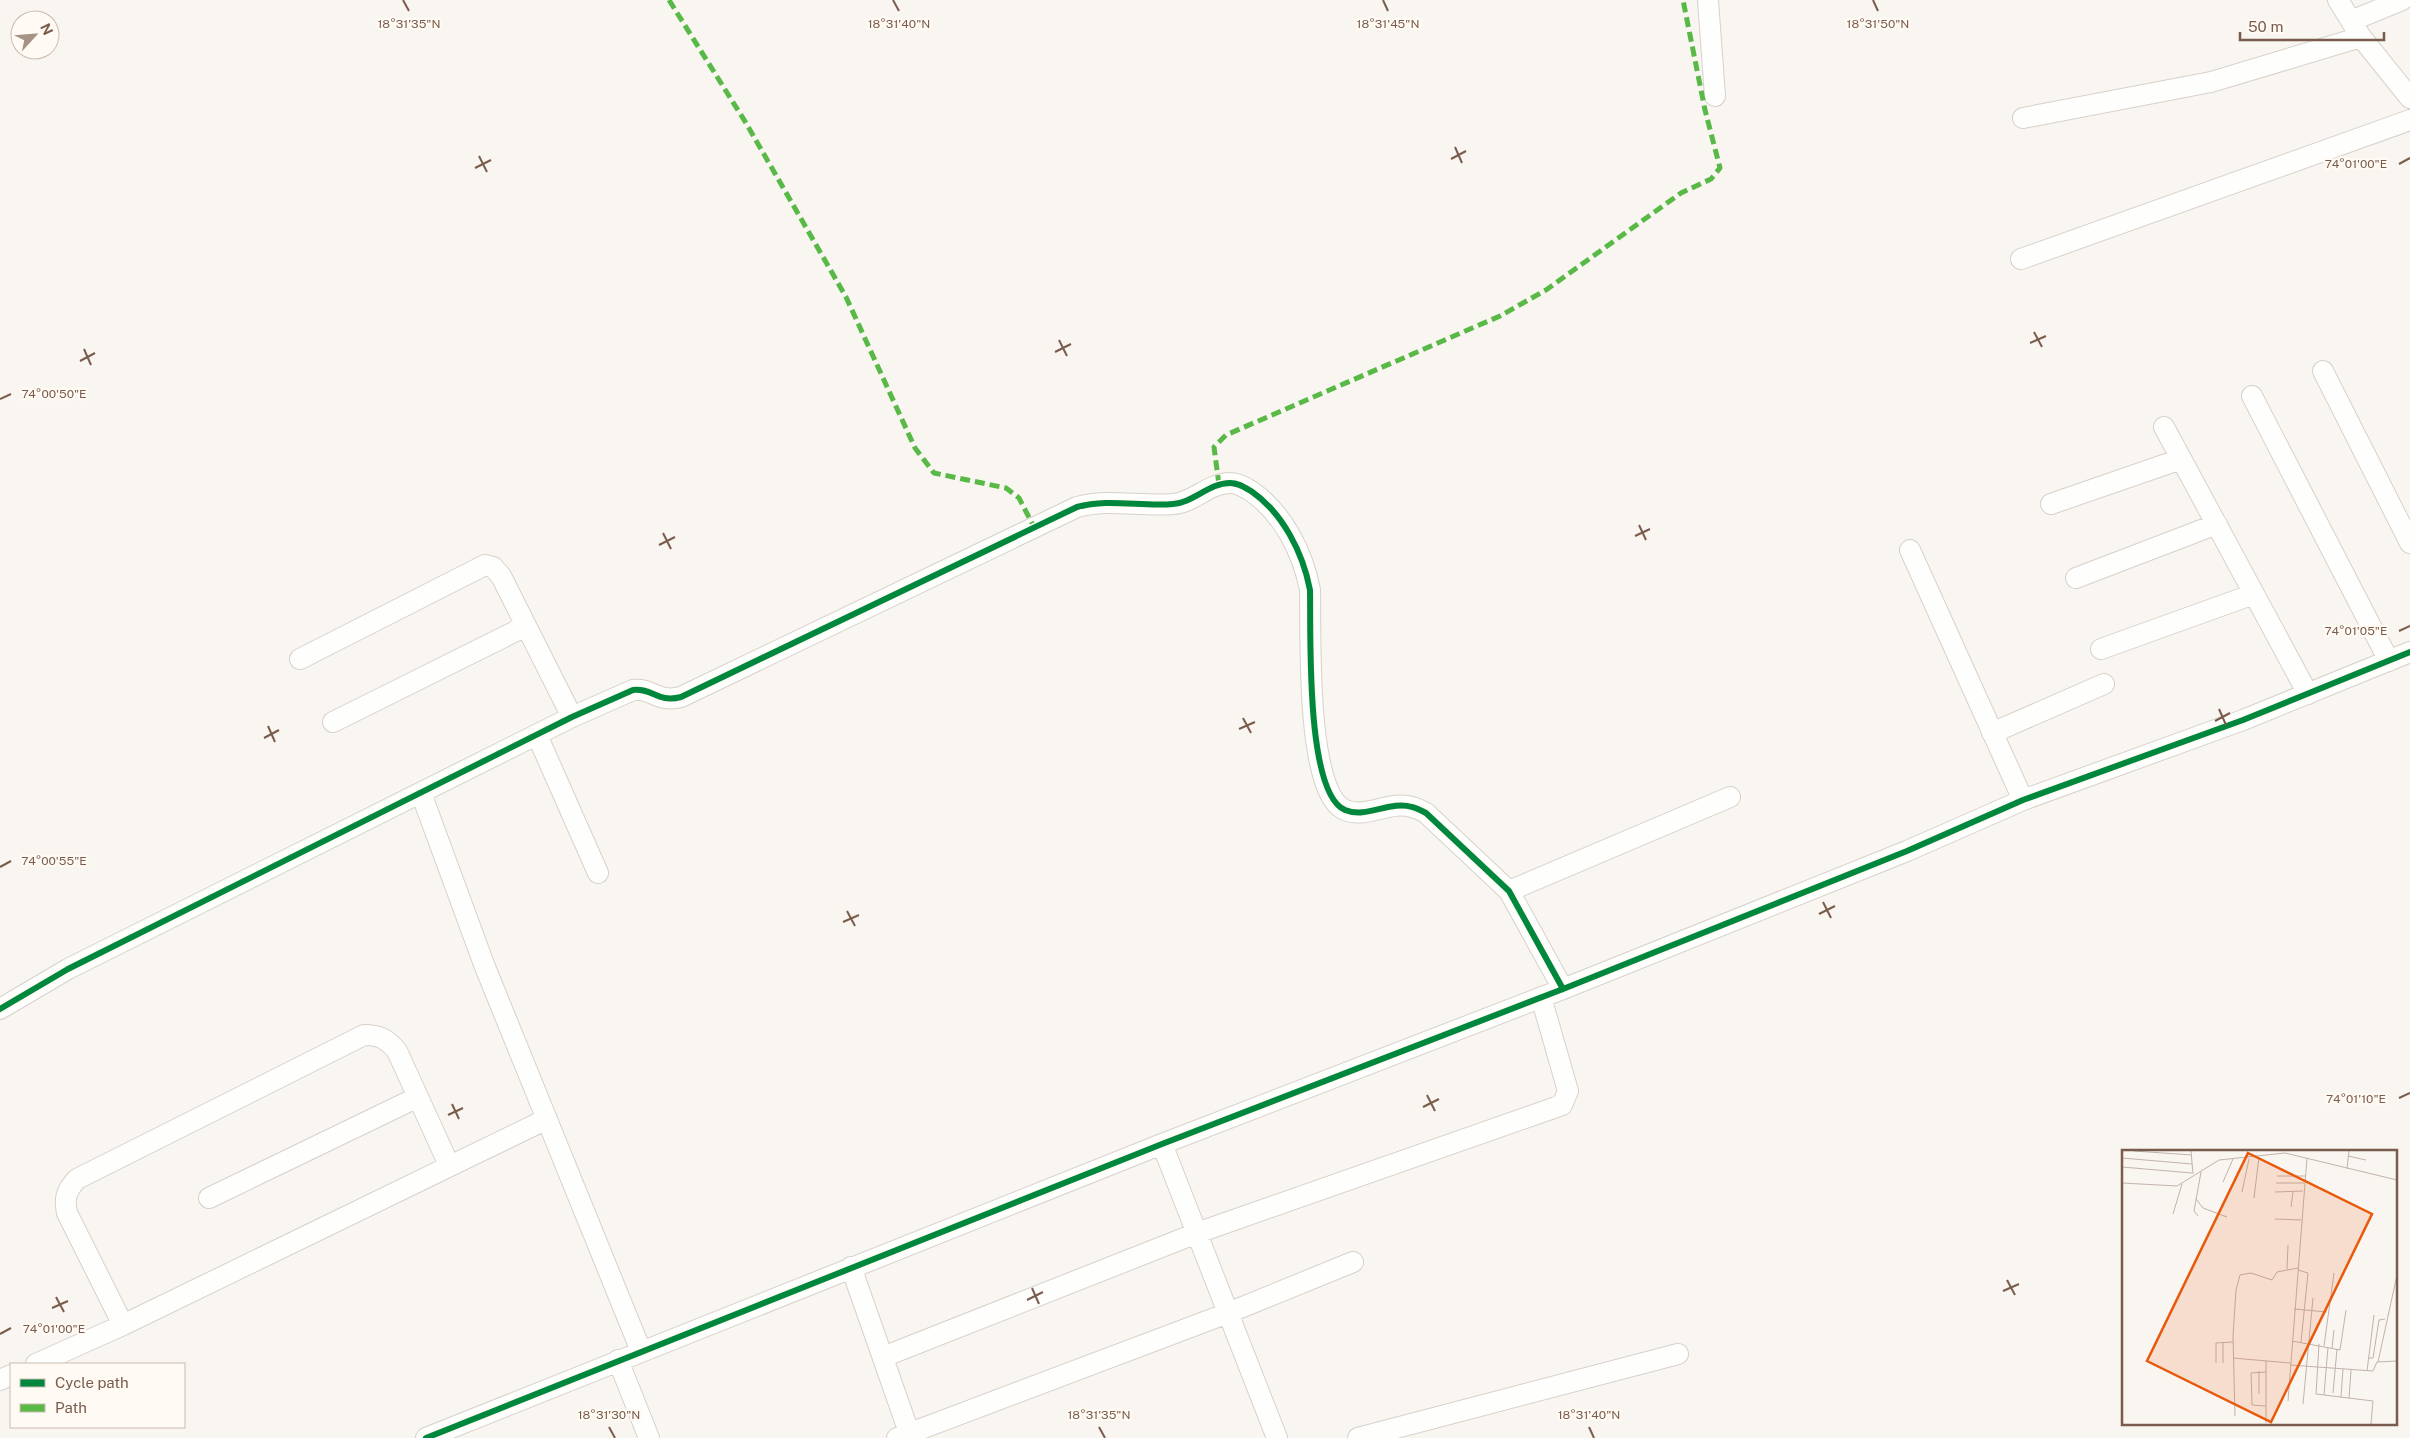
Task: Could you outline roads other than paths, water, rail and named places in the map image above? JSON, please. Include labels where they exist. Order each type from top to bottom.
[{"type":"street","points":[[1708,0],[1715,96]]},
{"type":"street","points":[[2338,0],[2356,29],[2410,98]]},
{"type":"street","points":[[2023,118],[2211,82],[2356,29],[2402,0]]},
{"type":"street","points":[[2021,259],[2410,120]]},
{"type":"street","points":[[2323,371],[2410,543]]},
{"type":"street","points":[[2252,396],[2389,661]]},
{"type":"street","points":[[2164,427],[2308,694]]},
{"type":"street","points":[[2051,504],[2182,459]]},
{"type":"street","points":[[0,1009],[68,969],[572,717],[633,690],[642,689],[667,700],[681,697],[1078,507],[1113,502],[1173,504],[1187,501],[1219,485],[1230,483],[1241,485],[1263,500],[1279,518],[1295,545],[1307,575],[1310,590],[1314,731],[1326,788],[1343,809],[1356,813],[1412,806],[1426,813],[1509,891],[1563,989]]},
{"type":"street","points":[[2076,578],[2217,524]]},
{"type":"street","points":[[1910,550],[2023,800]]},
{"type":"street","points":[[300,659],[485,565],[493,567],[501,576],[572,717]]},
{"type":"street","points":[[2101,649],[2254,594]]},
{"type":"street","points":[[333,722],[526,626]]},
{"type":"street","points":[[426,1438],[1162,1144],[1563,989],[1907,851],[2023,800],[2243,720],[2410,652]]},
{"type":"street","points":[[1992,732],[2104,684]]},
{"type":"street","points":[[537,735],[598,873]]},
{"type":"street","points":[[421,793],[485,967],[641,1351]]},
{"type":"street","points":[[1509,891],[1730,797]]},
{"type":"street","points":[[883,1357],[1197,1234],[1562,1105],[1568,1091],[1541,997]]},
{"type":"street","points":[[123,1325],[67,1213],[65,1199],[68,1189],[77,1179],[364,1036],[378,1035],[388,1040],[397,1051],[449,1166]]},
{"type":"street","points":[[210,1198],[418,1097]]},
{"type":"street","points":[[38,1363],[123,1325],[547,1119]]},
{"type":"street","points":[[1162,1144],[1278,1438]]},
{"type":"street","points":[[851,1267],[883,1357],[905,1436],[1228,1313],[1353,1262]]},
{"type":"street","points":[[1358,1438],[1678,1354]]},
{"type":"street","points":[[618,1360],[649,1438]]}]
